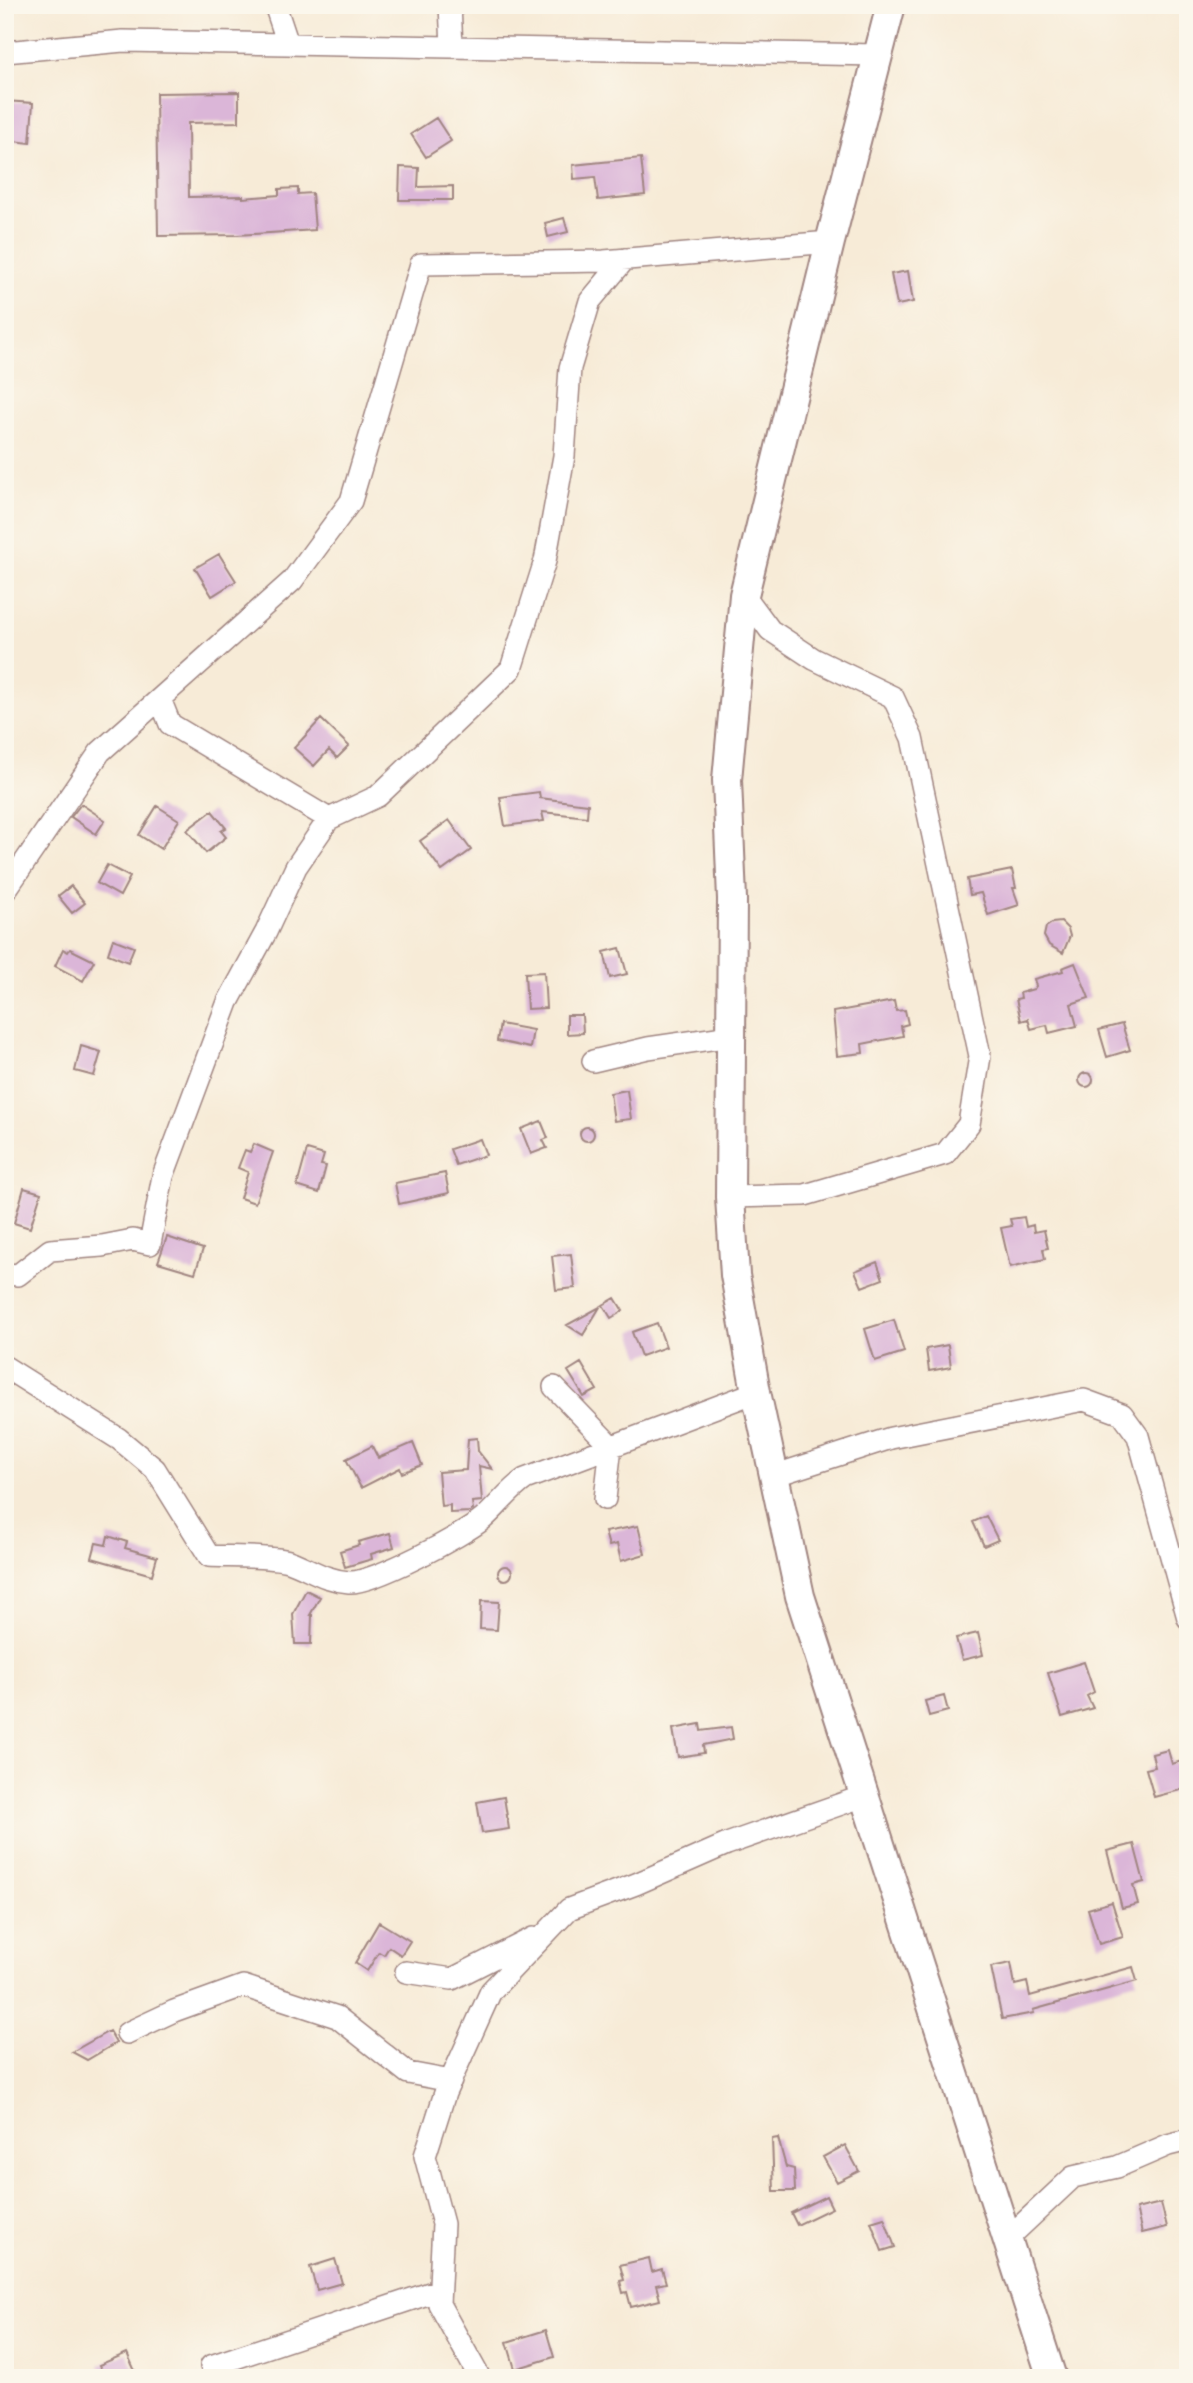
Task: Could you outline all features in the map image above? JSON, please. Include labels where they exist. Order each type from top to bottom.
[{"type":"street","points":[[275,5],[288,44]]},
{"type":"street","points":[[450,5],[453,47]]},
{"type":"street","points":[[891,5],[744,595],[727,780],[732,899],[730,1197],[734,1275],[773,1476],[800,1596],[1052,2378]]},
{"type":"street","points":[[5,52],[122,41],[879,55]]},
{"type":"street","points":[[6,890],[100,752],[292,581],[351,501],[421,264],[625,259],[831,242]]},
{"type":"street","points":[[5,1274],[18,1275],[50,1250],[102,1247],[133,1240],[150,1244],[163,1176],[228,1002],[266,932],[296,867],[329,819],[378,796],[511,669],[545,561],[564,456],[570,369],[590,301],[625,259]]},
{"type":"street","points":[[730,1197],[805,1195],[945,1154],[969,1124],[980,1056],[912,738],[893,697],[814,659],[770,630],[744,595]]},
{"type":"street","points":[[160,699],[170,724],[329,819]]},
{"type":"street","points":[[593,1062],[648,1048],[731,1036]]},
{"type":"street","points":[[5,1367],[119,1439],[155,1469],[209,1556],[287,1560],[322,1577],[352,1582],[379,1575],[458,1535],[482,1520],[512,1488],[525,1479],[756,1392]]},
{"type":"street","points":[[554,1387],[611,1447]]},
{"type":"street","points":[[773,1476],[891,1438],[1084,1401],[1122,1414],[1138,1436],[1188,1618]]},
{"type":"street","points":[[605,1499],[611,1447]]},
{"type":"street","points":[[480,2378],[439,2304],[443,2224],[425,2156],[451,2081],[491,1991],[569,1909],[636,1884],[727,1844],[864,1796]]},
{"type":"street","points":[[406,1972],[453,1979],[550,1929]]},
{"type":"street","points":[[127,2033],[174,2011],[243,1986],[337,2017],[408,2073],[451,2081]]},
{"type":"street","points":[[1007,2239],[1073,2177],[1117,2167],[1168,2145],[1188,2140]]},
{"type":"street","points":[[211,2366],[439,2290]]},
{"type":"building","points":[[239,92],[239,122],[188,123],[189,197],[243,198],[279,195],[279,189],[298,188],[298,194],[312,193],[315,230],[158,236],[156,93]]},
{"type":"building","points":[[5,101],[33,103],[30,143],[5,140]]},
{"type":"building","points":[[436,118],[451,141],[426,157],[411,134]]},
{"type":"building","points":[[641,158],[645,195],[598,200],[595,177],[574,179],[573,165]]},
{"type":"building","points":[[400,167],[419,168],[418,187],[453,186],[453,200],[399,200]]},
{"type":"building","points":[[564,218],[568,232],[548,237],[545,223]]},
{"type":"building","points":[[908,271],[913,302],[897,305],[891,274]]},
{"type":"building","points":[[219,554],[236,581],[212,596],[195,568]]},
{"type":"building","points":[[321,719],[349,746],[337,758],[329,750],[314,766],[294,748]]},
{"type":"building","points":[[539,792],[540,798],[588,804],[587,817],[542,812],[544,821],[505,826],[500,797]]},
{"type":"building","points":[[81,804],[105,820],[96,834],[71,817]]},
{"type":"building","points":[[157,806],[179,820],[161,849],[139,835]]},
{"type":"building","points":[[212,811],[226,828],[221,831],[226,837],[206,853],[187,830]]},
{"type":"building","points":[[449,820],[471,850],[442,871],[420,841]]},
{"type":"building","points":[[107,865],[130,877],[120,896],[97,883]]},
{"type":"building","points":[[1012,870],[1016,888],[1013,888],[1019,905],[988,915],[981,893],[970,895],[967,879]]},
{"type":"building","points":[[71,886],[85,903],[72,913],[58,896]]},
{"type":"building","points":[[1061,922],[1068,929],[1070,936],[1063,953],[1049,945],[1044,936],[1046,927]]},
{"type":"building","points":[[113,939],[134,947],[128,962],[108,954]]},
{"type":"building","points":[[620,948],[627,974],[610,978],[604,952]]},
{"type":"building","points":[[63,949],[68,952],[70,949],[94,961],[83,981],[55,966]]},
{"type":"building","points":[[1075,963],[1089,998],[1071,1004],[1077,1026],[1049,1033],[1047,1025],[1031,1029],[1028,1019],[1021,1021],[1016,999],[1021,998],[1020,993],[1034,989],[1034,979],[1063,971],[1062,968]]},
{"type":"building","points":[[544,972],[546,1008],[527,1009],[525,973]]},
{"type":"building","points":[[894,1001],[896,1011],[905,1010],[908,1024],[901,1026],[903,1036],[862,1044],[863,1053],[837,1056],[833,1012]]},
{"type":"building","points":[[567,1015],[582,1015],[583,1033],[567,1034]]},
{"type":"building","points":[[500,1024],[533,1030],[530,1048],[497,1041]]},
{"type":"building","points":[[1122,1024],[1130,1050],[1107,1057],[1099,1030]]},
{"type":"building","points":[[81,1046],[101,1052],[94,1076],[75,1071]]},
{"type":"building","points":[[1083,1073],[1089,1073],[1093,1080],[1089,1087],[1083,1087],[1079,1083],[1079,1077]]},
{"type":"building","points":[[627,1090],[631,1119],[614,1121],[610,1093]]},
{"type":"building","points":[[541,1121],[548,1138],[543,1140],[547,1148],[531,1154],[521,1129]]},
{"type":"building","points":[[584,1127],[590,1127],[594,1134],[590,1141],[584,1141],[580,1137],[580,1131]]},
{"type":"building","points":[[480,1139],[486,1155],[456,1165],[450,1149]]},
{"type":"building","points":[[254,1144],[273,1152],[255,1203],[240,1198],[248,1172],[238,1168],[245,1150],[250,1152]]},
{"type":"building","points":[[307,1150],[324,1155],[321,1165],[326,1166],[319,1193],[297,1186]]},
{"type":"building","points":[[445,1173],[449,1193],[399,1204],[395,1183]]},
{"type":"building","points":[[24,1188],[41,1193],[30,1228],[14,1223]]},
{"type":"building","points":[[1024,1217],[1026,1227],[1033,1225],[1034,1232],[1044,1230],[1048,1248],[1043,1249],[1045,1259],[1010,1267],[1001,1228],[1012,1226],[1010,1219]]},
{"type":"building","points":[[167,1237],[203,1249],[195,1273],[158,1262]]},
{"type":"building","points":[[571,1254],[575,1288],[556,1290],[552,1256]]},
{"type":"building","points":[[877,1262],[883,1279],[862,1287],[855,1271]]},
{"type":"building","points":[[615,1298],[623,1311],[611,1318],[603,1305]]},
{"type":"building","points":[[600,1307],[583,1335],[567,1325]]},
{"type":"building","points":[[894,1320],[904,1352],[875,1361],[865,1329]]},
{"type":"building","points":[[657,1323],[666,1347],[641,1356],[632,1332]]},
{"type":"building","points":[[948,1345],[951,1367],[929,1371],[926,1349]]},
{"type":"building","points":[[581,1363],[597,1390],[584,1397],[568,1371]]},
{"type":"building","points":[[477,1438],[478,1451],[492,1469],[479,1466],[482,1501],[472,1502],[473,1510],[470,1512],[450,1513],[450,1505],[441,1506],[438,1472],[466,1470],[468,1439]]},
{"type":"building","points":[[413,1443],[422,1465],[402,1473],[400,1468],[361,1488],[346,1459],[372,1446],[378,1458]]},
{"type":"building","points":[[986,1516],[998,1540],[984,1546],[973,1522]]},
{"type":"building","points":[[638,1526],[645,1554],[621,1561],[617,1544],[609,1546],[605,1532]]},
{"type":"building","points":[[390,1533],[394,1547],[371,1554],[372,1559],[345,1567],[340,1551],[359,1545],[358,1542]]},
{"type":"building","points":[[108,1536],[127,1542],[125,1548],[157,1557],[152,1575],[92,1558],[96,1543],[106,1545]]},
{"type":"building","points":[[502,1566],[508,1566],[512,1573],[508,1580],[502,1580],[498,1576],[498,1570]]},
{"type":"building","points":[[306,1590],[320,1597],[310,1615],[311,1644],[295,1644],[293,1614]]},
{"type":"building","points":[[481,1601],[499,1602],[497,1630],[480,1629]]},
{"type":"building","points":[[978,1633],[983,1655],[962,1660],[956,1638]]},
{"type":"building","points":[[1084,1662],[1094,1692],[1087,1696],[1093,1708],[1062,1717],[1048,1673]]},
{"type":"building","points":[[944,1696],[948,1711],[929,1716],[925,1701]]},
{"type":"building","points":[[700,1724],[701,1731],[731,1727],[733,1739],[703,1745],[704,1753],[678,1757],[673,1729]]},
{"type":"building","points":[[1168,1750],[1172,1764],[1188,1759],[1188,1788],[1154,1797],[1146,1769],[1155,1767],[1152,1754]]},
{"type":"building","points":[[504,1797],[509,1829],[482,1833],[477,1802]]},
{"type":"building","points":[[1134,1844],[1144,1882],[1133,1885],[1138,1904],[1122,1908],[1107,1851]]},
{"type":"building","points":[[1112,1902],[1123,1937],[1099,1944],[1088,1909]]},
{"type":"building","points":[[379,1922],[410,1941],[401,1955],[389,1947],[384,1955],[379,1952],[367,1971],[355,1963]]},
{"type":"building","points":[[1011,1963],[1015,1985],[1027,1982],[1030,1996],[1133,1967],[1137,1981],[1033,2010],[1034,2013],[1002,2019],[991,1967]]},
{"type":"building","points":[[109,2031],[116,2043],[87,2060],[72,2052]]},
{"type":"building","points":[[778,2138],[786,2167],[794,2169],[795,2191],[774,2191],[772,2139]]},
{"type":"building","points":[[845,2145],[859,2171],[837,2182],[823,2157]]},
{"type":"building","points":[[826,2196],[832,2208],[797,2225],[791,2213]]},
{"type":"building","points":[[1161,2203],[1167,2227],[1142,2233],[1136,2209]]},
{"type":"building","points":[[884,2218],[895,2247],[882,2251],[871,2222]]},
{"type":"building","points":[[649,2258],[652,2272],[662,2269],[666,2283],[656,2285],[660,2300],[631,2307],[627,2292],[623,2293],[620,2281],[624,2280],[620,2265]]},
{"type":"building","points":[[335,2259],[342,2283],[317,2290],[310,2267]]},
{"type":"building","points":[[546,2330],[554,2357],[515,2369],[507,2342]]},
{"type":"building","points":[[127,2353],[138,2378],[105,2378],[99,2365]]}]
